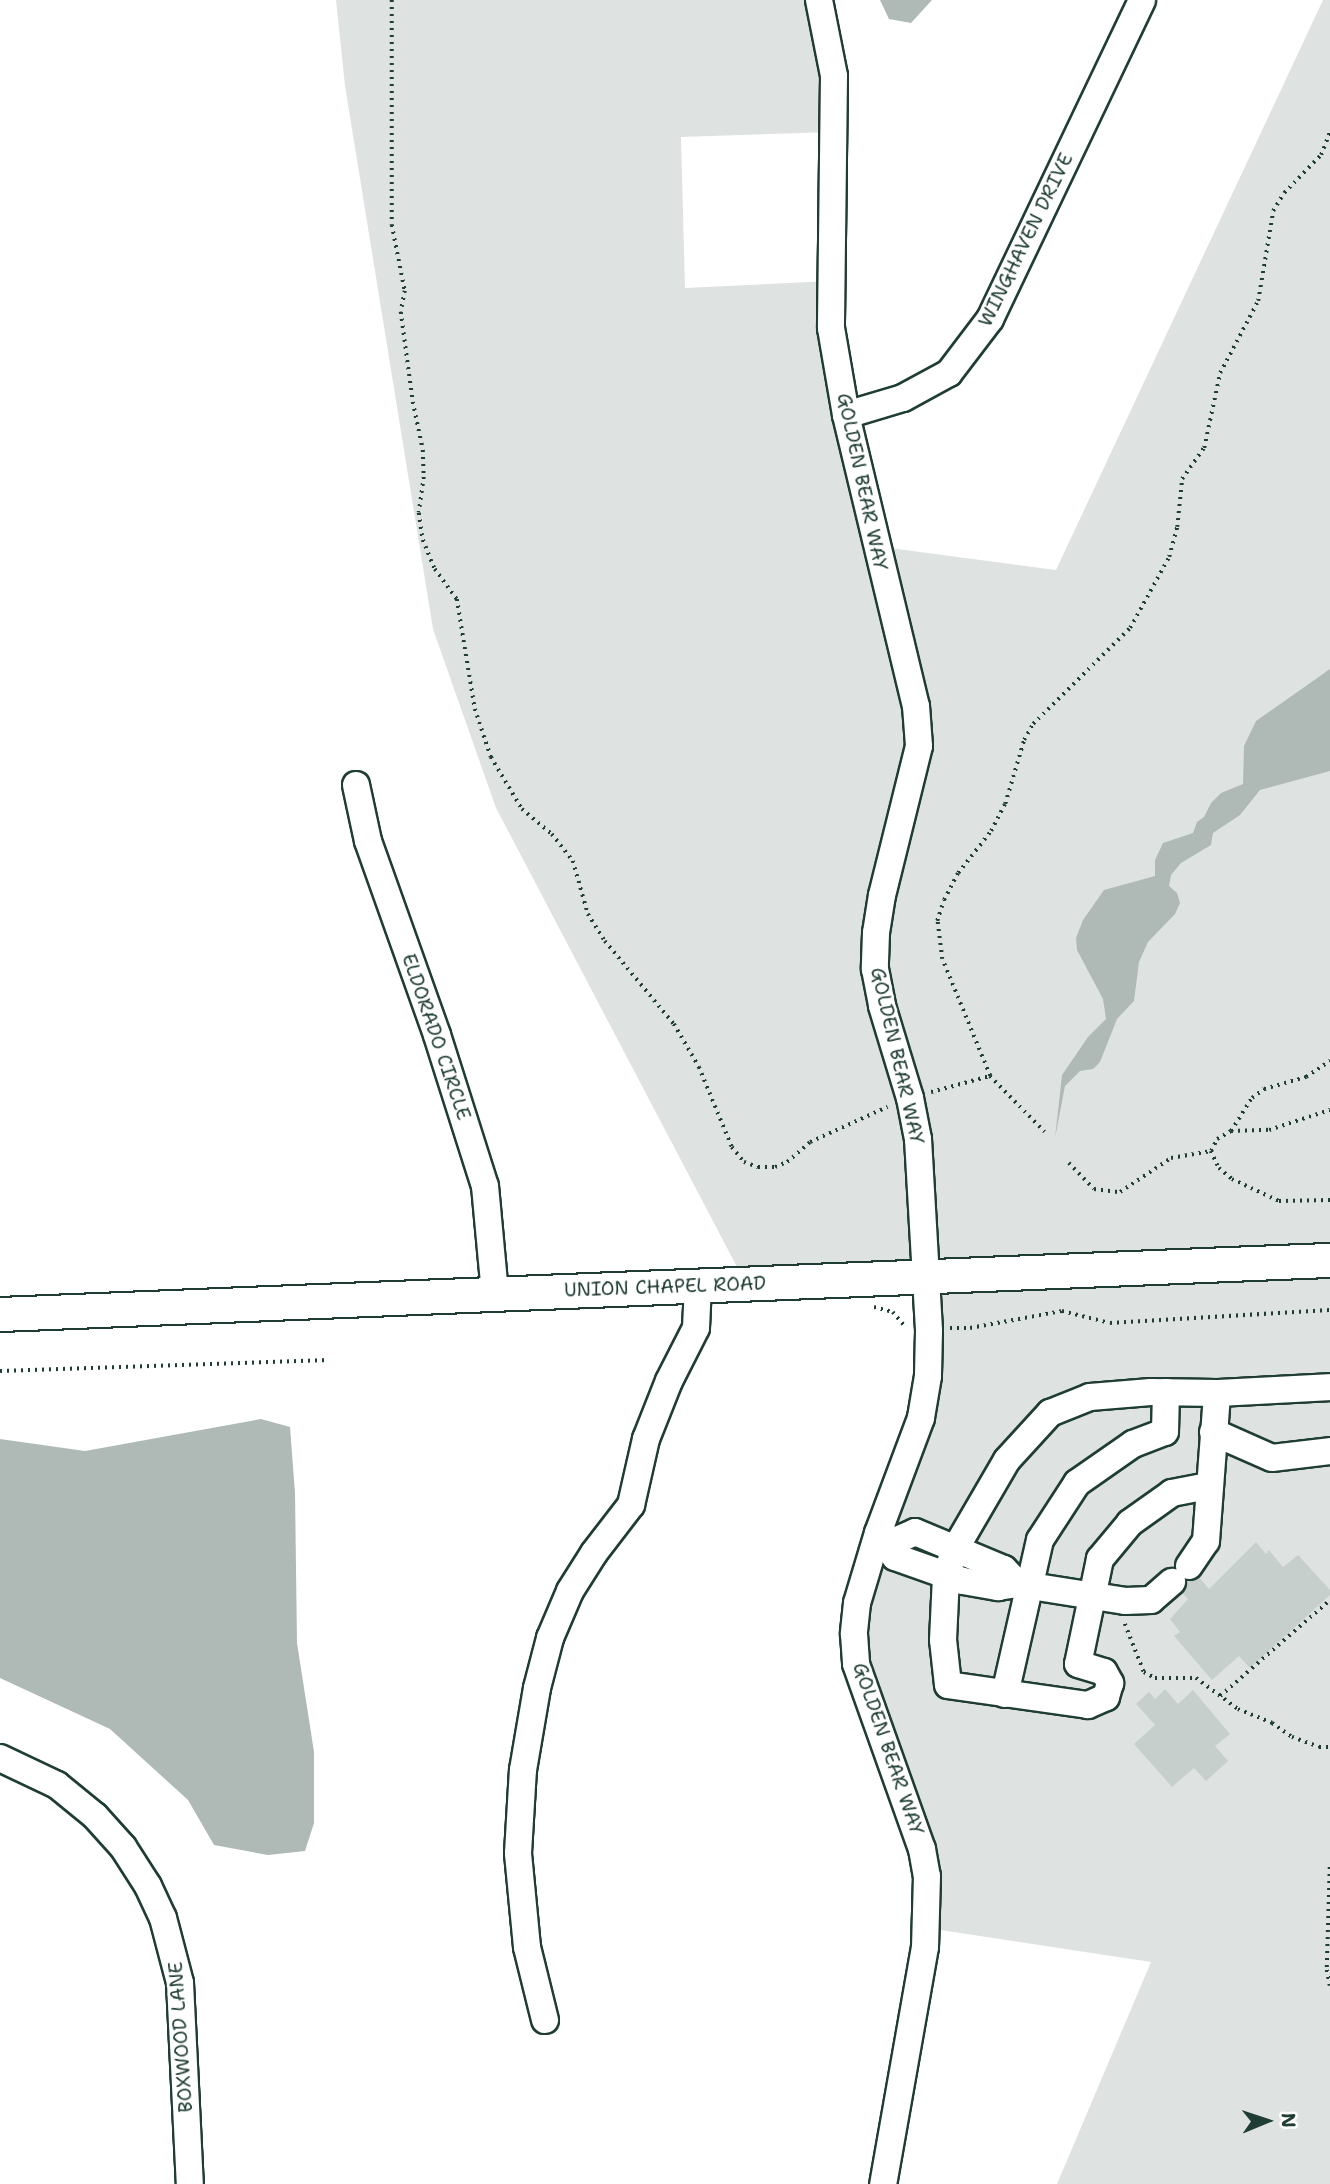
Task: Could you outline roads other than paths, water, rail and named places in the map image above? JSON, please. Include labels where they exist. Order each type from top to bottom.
[{"type":"main road","name":"UNION CHAPEL ROAD","points":[[0,1314],[1330,1260]]},
{"type":"street","name":"GOLDEN BEAR WAY","points":[[819,0],[834,76],[831,328],[846,415],[918,727],[919,746],[882,895],[876,933],[875,969],[882,1006],[910,1098],[918,1139],[929,1331],[928,1376],[921,1418],[887,1537],[858,1603],[854,1634],[856,1664],[922,1849],[929,1905],[925,1947],[883,2184]]},
{"type":"street","name":"WINGHAVEN DRIVE","points":[[846,415],[903,398],[948,373],[990,319],[1142,0]]},
{"type":"street","name":"ELDORADO CIRCLE","points":[[356,785],[368,841],[437,1035],[485,1186],[495,1294]]},
{"type":"street","points":[[545,2020],[527,1947],[518,1853],[523,1770],[537,1688],[550,1639],[570,1591],[594,1553],[631,1505],[646,1439],[669,1381],[696,1328],[698,1286]]},
{"type":"street","points":[[1208,1486],[1172,1493],[1130,1523],[1100,1559],[1078,1664],[1104,1672],[1110,1683],[1106,1698],[1088,1704],[1070,1703],[948,1685],[943,1640],[946,1576],[954,1550],[1007,1460],[1049,1413],[1090,1397],[1330,1387]]},
{"type":"street","points":[[1005,1694],[1023,1585],[1040,1540],[1077,1483],[1133,1444],[1165,1432],[1166,1392]]},
{"type":"street","points":[[1023,1585],[1004,1569],[915,1532],[887,1537],[895,1557],[946,1576],[998,1587],[1023,1585],[1090,1597],[1151,1600],[1181,1574],[1206,1541],[1217,1393]]},
{"type":"street","points":[[1213,1432],[1272,1458],[1330,1451]]},
{"type":"street","name":"BOXWOOD LANE","points":[[0,1758],[57,1786],[95,1816],[123,1847],[148,1886],[163,1918],[180,1983],[190,2184]]}]
